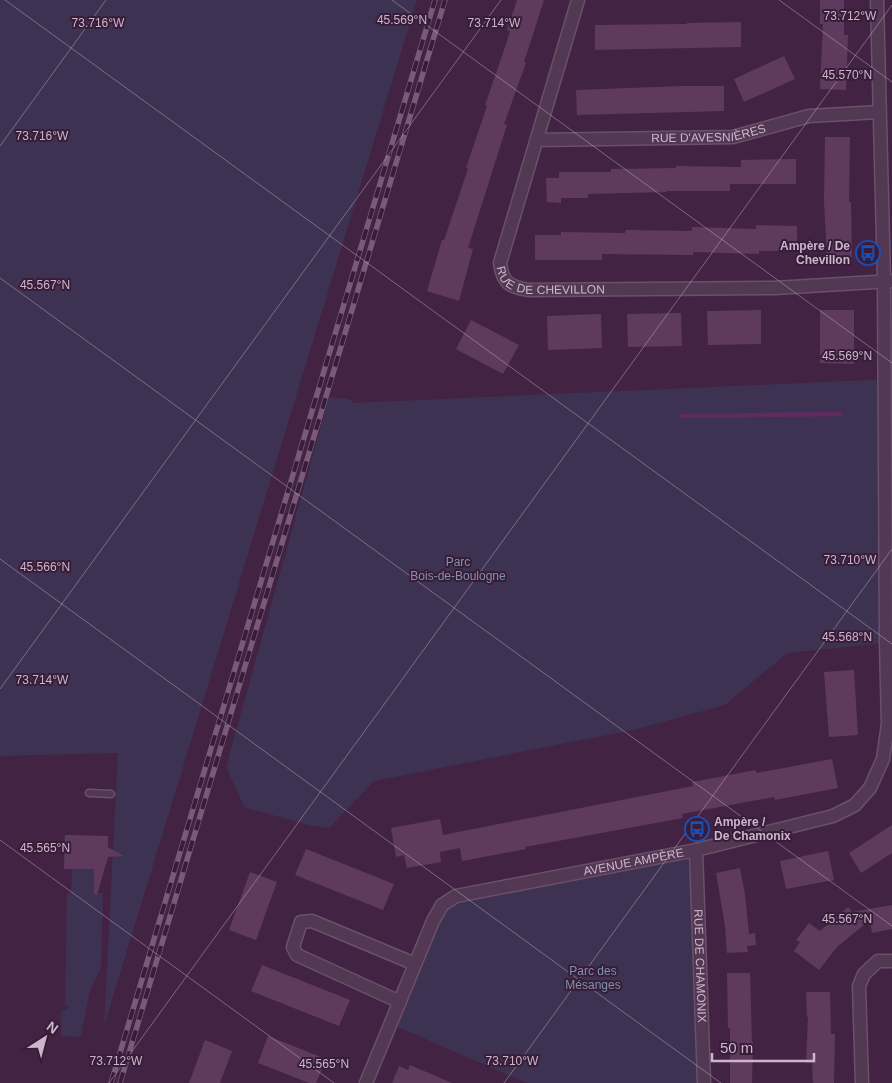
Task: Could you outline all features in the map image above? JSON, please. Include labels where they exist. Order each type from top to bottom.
[{"type":"street","name":"RUE DE CHEVILLON","points":[[578,0],[500,263],[502,277],[512,287],[528,290],[775,288],[888,281]]},
{"type":"street","name":"AVENUE AMPÈRE","points":[[366,1083],[434,921],[442,905],[456,896],[696,850],[833,816],[855,804],[870,788],[883,759],[888,724],[886,643],[888,281],[879,112],[877,0]]},
{"type":"street","name":"RUE D'AVESNIÈRES","points":[[537,140],[733,137],[810,116],[879,112]]},
{"type":"street","name":"RUE DE CHAMONIX","points":[[696,850],[704,1083]]},
{"type":"street","points":[[400,1002],[297,955],[293,947],[300,922],[312,920],[415,964]]},
{"type":"street","points":[[862,1083],[859,986],[864,974],[878,961],[892,961]]},
{"type":"lane","points":[[89,793],[110,794]]},
{"type":"green space","points":[[0,0],[417,0],[104,1026],[118,753],[0,756]]},
{"type":"green space","name":"Parc Bois-de-Boulogne","points":[[892,379],[892,680],[885,643],[787,653],[725,705],[633,730],[374,781],[329,828],[308,825],[244,807],[226,767],[329,397],[349,399],[353,403]]},
{"type":"green space","points":[[65,835],[108,836],[108,857],[97,893],[103,893],[101,967],[90,991],[81,1035],[78,1037],[61,1036],[61,1011],[66,1011],[69,1006],[65,1006],[67,893],[71,893],[72,869],[64,869],[64,846],[67,840],[64,840]]},
{"type":"green space","name":"Parc des Mésanges","points":[[696,850],[704,1083],[527,1083],[391,1024],[442,905]]},
{"type":"building","points":[[517,0],[544,0],[524,62],[526,63],[504,124],[507,125],[468,248],[473,249],[459,301],[427,291],[442,240],[444,240],[468,169],[466,168],[510,31],[507,30]]},
{"type":"building","points":[[820,0],[844,0],[844,35],[848,35],[846,90],[820,89],[823,24],[820,24]]},
{"type":"building","points":[[741,22],[741,47],[595,50],[595,25]]},
{"type":"building","points":[[784,56],[795,79],[744,102],[734,79]]},
{"type":"building","points":[[724,86],[724,111],[577,115],[576,90]]},
{"type":"building","points":[[825,137],[850,137],[849,202],[851,202],[852,257],[827,258],[824,201]]},
{"type":"building","points":[[796,159],[796,184],[730,184],[730,191],[588,194],[588,198],[561,198],[561,203],[547,202],[546,178],[559,178],[559,172],[611,172],[611,169],[676,168],[676,166],[741,167],[741,160]]},
{"type":"building","points":[[756,225],[797,226],[797,251],[759,251],[759,254],[693,252],[693,255],[602,254],[602,260],[535,260],[535,235],[561,235],[561,232],[625,233],[626,230],[692,231],[692,227],[756,229]]},
{"type":"building","points":[[761,310],[761,344],[708,345],[707,311]]},
{"type":"building","points":[[820,310],[854,310],[854,364],[820,363]]},
{"type":"building","points":[[681,313],[682,346],[628,347],[627,314]]},
{"type":"building","points":[[601,314],[602,348],[548,350],[547,316]]},
{"type":"building","points":[[471,320],[519,345],[503,374],[456,349]]},
{"type":"building","points":[[854,670],[858,735],[829,737],[824,672]]},
{"type":"building","points":[[832,759],[838,788],[775,800],[774,797],[682,814],[683,818],[525,847],[526,849],[462,861],[460,848],[440,852],[441,862],[407,868],[404,855],[396,857],[391,828],[440,819],[443,835],[693,786],[692,782]]},
{"type":"building","points":[[892,825],[892,853],[861,873],[849,853]]},
{"type":"building","points":[[65,835],[108,836],[108,847],[124,856],[108,857],[97,895],[94,894],[94,869],[64,869]]},
{"type":"building","points":[[306,849],[394,884],[383,910],[295,875]]},
{"type":"building","points":[[828,851],[834,880],[786,889],[780,861]]},
{"type":"building","points":[[740,868],[749,934],[755,933],[756,945],[747,946],[748,952],[727,953],[725,926],[716,873]]},
{"type":"building","points":[[250,872],[277,882],[256,940],[229,930]]},
{"type":"building","points":[[892,905],[892,929],[872,933],[870,920],[837,947],[819,970],[794,951],[800,942],[796,940],[809,923],[820,931],[848,907],[852,912]]},
{"type":"building","points":[[262,965],[350,1000],[339,1026],[251,991]]},
{"type":"building","points":[[727,973],[750,973],[753,1042],[752,1083],[730,1083]]},
{"type":"building","points":[[806,992],[830,992],[831,1034],[835,1034],[834,1083],[813,1083],[812,1063],[806,1063],[808,1017]]},
{"type":"building","points":[[268,1036],[326,1059],[316,1083],[309,1083],[258,1063]]},
{"type":"building","points":[[205,1040],[232,1051],[220,1083],[189,1083]]},
{"type":"building","points":[[410,1065],[452,1083],[392,1083],[399,1066],[408,1070]]},
{"type":"waterway","points":[[682,416],[841,414]]},
{"type":"railway","points":[[111,1083],[435,0]]},
{"type":"railway","points":[[120,1083],[445,0]]},
{"type":"place","name":"Ampère / De Chevillon","points":[[868,253]]},
{"type":"place","name":"Ampère / De Chamonix","points":[[697,829]]}]
